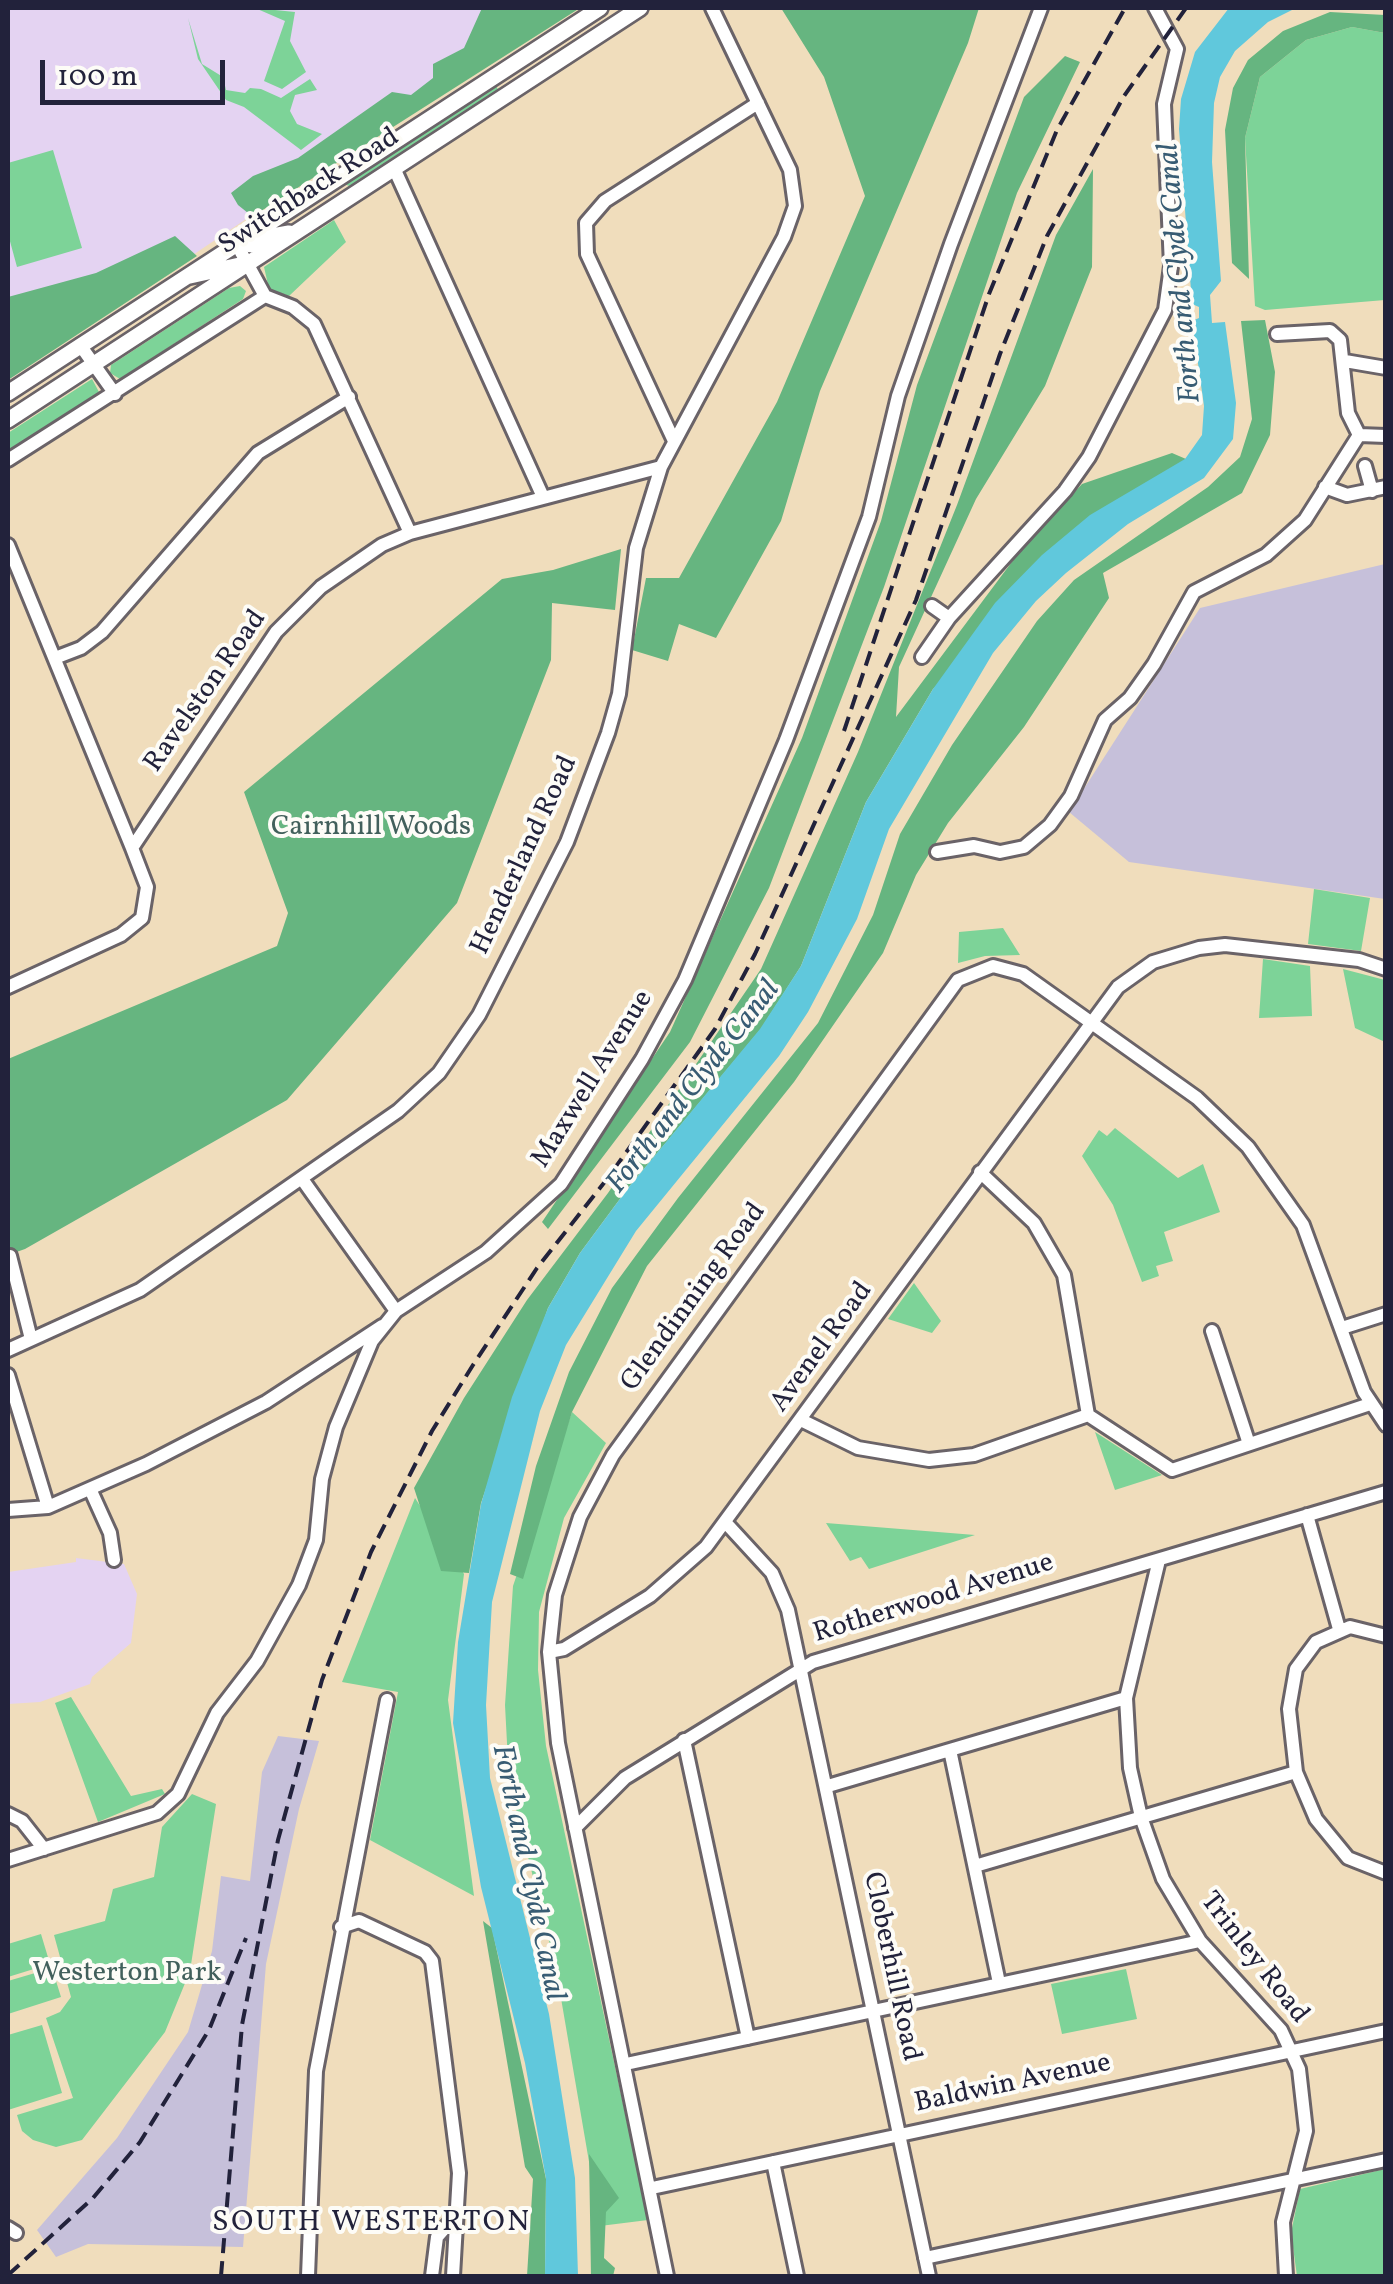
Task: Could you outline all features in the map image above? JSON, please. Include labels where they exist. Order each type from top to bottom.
[{"type":"main road","name":"Switchback Road","points":[[8,393],[600,8]]},
{"type":"main road","name":"Switchback Road","points":[[8,420],[640,8]]},
{"type":"main road","points":[[498,74],[510,93]]},
{"type":"main road","points":[[333,180],[344,200]]},
{"type":"main road","points":[[236,244],[254,245],[267,237],[296,232]]},
{"type":"main road","points":[[186,276],[208,276],[222,266],[246,264]]},
{"type":"street","name":"Henderland Road","points":[[8,1350],[140,1290],[398,1111],[439,1074],[479,1015],[549,877],[612,720],[636,548],[661,467],[784,237],[796,206],[790,170],[712,8]]},
{"type":"street","name":"Maxwell Avenue","points":[[8,1860],[156,1812],[186,1784],[217,1712],[276,1631],[299,1585],[316,1540],[322,1479],[336,1427],[350,1387],[384,1325],[396,1312],[498,1243],[561,1184],[642,1059],[685,980],[786,740],[869,517],[898,396],[1041,8]]},
{"type":"street","points":[[922,657],[949,618],[1064,491],[1119,404],[1165,310],[1171,266],[1164,104],[1177,49],[1155,8]]},
{"type":"street","points":[[674,441],[587,254],[586,224],[605,201],[758,103]]},
{"type":"street","points":[[394,168],[542,497]]},
{"type":"street","points":[[236,244],[265,296],[293,307],[314,324],[410,533]]},
{"type":"street","points":[[8,460],[265,296]]},
{"type":"street","points":[[1277,334],[1330,331],[1340,340],[1348,414],[1359,435]]},
{"type":"street","points":[[80,346],[115,394]]},
{"type":"street","points":[[1345,361],[1386,368]]},
{"type":"street","points":[[55,658],[81,648],[102,632],[258,453],[349,397]]},
{"type":"street","points":[[1359,435],[1386,436]]},
{"type":"street","points":[[937,852],[974,846],[1000,852],[1024,847],[1042,833],[1071,796],[1104,720],[1130,698],[1154,664],[1194,592],[1266,556],[1304,520],[1359,435]]},
{"type":"street","points":[[1325,487],[1347,496],[1379,490],[1365,466]]},
{"type":"street","name":"Ravelston Road","points":[[132,848],[256,661],[299,606],[356,562],[410,533],[661,467]]},
{"type":"street","points":[[8,545],[147,887],[142,918],[121,935],[8,986]]},
{"type":"street","points":[[932,606],[949,618]]},
{"type":"street","name":"Avenel Road","points":[[549,1652],[576,1642],[650,1596],[696,1557],[726,1523],[1089,1020],[1135,974],[1154,962],[1199,948],[1251,946],[1358,960],[1386,969]]},
{"type":"street","name":"Glendinning Road","points":[[575,1828],[555,1726],[549,1652],[566,1553],[613,1455],[951,988],[975,970],[1012,968],[1089,1020],[1197,1098],[1266,1167],[1315,1249],[1370,1404],[1386,1425]]},
{"type":"street","points":[[980,1172],[1034,1223],[1064,1275],[1088,1414],[1172,1470],[1370,1404]]},
{"type":"street","points":[[302,1179],[396,1312]]},
{"type":"street","points":[[10,1256],[31,1339]]},
{"type":"street","points":[[1342,1328],[1386,1314]]},
{"type":"street","points":[[8,1510],[48,1507],[91,1491],[266,1402],[384,1325]]},
{"type":"street","points":[[1212,1331],[1249,1444]]},
{"type":"street","points":[[8,1375],[48,1507]]},
{"type":"street","points":[[802,1420],[858,1448],[929,1460],[974,1456],[1088,1414]]},
{"type":"street","points":[[91,1491],[110,1532],[114,1560]]},
{"type":"street","name":"Rotherwood Avenue","points":[[575,1828],[609,1790],[684,1740],[827,1656],[1386,1492]]},
{"type":"street","points":[[1307,1515],[1339,1629]]},
{"type":"street","name":"Cloberhill Road","points":[[726,1523],[772,1573],[788,1610],[929,2276]]},
{"type":"street","name":"Trinley Road","points":[[1159,1560],[1126,1698],[1130,1768],[1141,1817],[1163,1878],[1200,1941],[1265,2008],[1294,2052],[1307,2114],[1283,2222],[1286,2276]]},
{"type":"street","points":[[1386,1636],[1364,1628],[1339,1629],[1316,1642],[1296,1669],[1289,1709],[1296,1772],[1316,1819],[1336,1848],[1358,1864],[1386,1872]]},
{"type":"street","points":[[828,1786],[1126,1698]]},
{"type":"street","points":[[308,2276],[312,2103],[387,1700]]},
{"type":"street","points":[[684,1740],[748,2038]]},
{"type":"street","points":[[950,1750],[999,1983]]},
{"type":"street","points":[[975,1866],[1296,1772]]},
{"type":"street","points":[[8,1814],[22,1821],[44,1849]]},
{"type":"street","points":[[575,1828],[652,2188],[667,2276]]},
{"type":"street","points":[[342,1927],[359,1921],[425,1952],[432,1961],[453,2107],[458,2213],[453,2276]]},
{"type":"street","points":[[626,2064],[1200,1941]]},
{"type":"street","name":"Baldwin Avenue","points":[[652,2188],[1386,2031]]},
{"type":"street","points":[[925,2258],[1386,2160]]},
{"type":"street","points":[[774,2162],[797,2276]]},
{"type":"street","points":[[432,2276],[437,2238],[458,2213]]},
{"type":"shaded area","points":[[8,8],[578,8],[255,213],[8,380]]},
{"type":"shaded area","points":[[1385,564],[1385,899],[1129,862],[1069,812],[1200,608]]},
{"type":"shaded area","points":[[76,1558],[124,1564],[137,1594],[131,1643],[92,1677],[90,1684],[40,1702],[8,1704],[8,1572],[76,1562]]},
{"type":"shaded area","points":[[278,1736],[319,1741],[299,1809],[266,1964],[243,2247],[88,2244],[56,2257],[37,2230],[117,2138],[188,2032],[212,1951],[221,1876],[250,1881],[262,1772]]},
{"type":"green space","points":[[255,8],[295,12],[290,41],[306,72],[282,89],[264,81],[285,21]]},
{"type":"green space","points":[[482,8],[580,8],[258,213],[248,213],[238,205],[231,193],[253,176],[298,158],[392,92],[411,95],[433,78],[433,64],[464,48]]},
{"type":"green space","points":[[781,8],[979,8],[968,43],[820,391],[781,521],[716,638],[679,624],[668,661],[632,650],[646,578],[679,578],[777,402],[865,196],[824,77]]},
{"type":"green space","points":[[1330,12],[1385,15],[1385,33],[1352,27],[1306,40],[1260,77],[1245,138],[1249,279],[1232,263],[1225,130],[1233,88],[1248,60],[1283,31]]},
{"type":"green space","points":[[188,18],[202,64],[223,77],[226,90],[245,93],[250,88],[261,89],[281,98],[310,79],[317,90],[295,95],[290,111],[297,124],[322,134],[301,150],[244,107],[226,100],[198,59]]},
{"type":"green space","points":[[1352,27],[1385,33],[1385,300],[1265,310],[1255,306],[1245,138],[1260,77],[1306,40]]},
{"type":"green space","points":[[1065,56],[1080,62],[1017,193],[884,587],[769,888],[690,1042],[548,1229],[542,1222],[670,1032],[802,738],[881,521],[917,385],[1024,97]]},
{"type":"green space","points":[[496,86],[499,91],[352,187],[344,184]]},
{"type":"green space","points":[[53,150],[82,248],[17,267],[8,234],[8,163]]},
{"type":"green space","points":[[1093,169],[1092,267],[1045,386],[976,499],[899,667],[896,717],[1023,547],[1082,484],[1172,453],[1186,459],[933,689],[866,802],[801,966],[761,1029],[628,1188],[580,1253],[548,1308],[481,1503],[469,1573],[441,1571],[414,1488],[464,1398],[527,1300],[608,1193],[761,969],[858,752],[957,505],[1056,235]]},
{"type":"green space","points":[[334,220],[346,242],[289,296],[269,289],[264,267]]},
{"type":"green space","points":[[175,236],[197,256],[8,380],[8,297],[96,273]]},
{"type":"green space","points":[[240,286],[246,291],[243,299],[120,379],[110,373],[111,365],[229,288]]},
{"type":"green space","points":[[1265,320],[1275,372],[1270,435],[1242,493],[1103,573],[1109,598],[1024,727],[948,823],[916,875],[883,953],[794,1082],[647,1266],[572,1412],[523,1579],[510,1574],[536,1466],[569,1372],[612,1288],[678,1198],[818,1023],[873,915],[900,834],[952,745],[1037,621],[1074,580],[1208,487],[1240,457],[1252,419],[1241,321]]},
{"type":"green space","points":[[92,379],[99,392],[8,452],[8,433]]},
{"type":"green space","name":"Cairnhill Woods","points":[[621,549],[615,610],[552,603],[551,660],[457,903],[287,1100],[25,1249],[8,1255],[8,1059],[277,946],[288,913],[244,792],[502,579],[553,570]]},
{"type":"green space","points":[[1314,889],[1370,898],[1361,951],[1308,944]]},
{"type":"green space","points":[[1003,928],[1020,955],[985,956],[958,963],[959,932]]},
{"type":"green space","points":[[1263,959],[1310,966],[1312,1016],[1259,1018]]},
{"type":"green space","points":[[1343,969],[1385,980],[1385,1042],[1355,1028]]},
{"type":"green space","points":[[1115,1128],[1178,1178],[1203,1164],[1220,1212],[1164,1232],[1173,1261],[1156,1266],[1159,1276],[1142,1282],[1113,1205],[1082,1156],[1099,1130],[1107,1136]]},
{"type":"green space","points":[[914,1283],[941,1321],[932,1333],[888,1319]]},
{"type":"green space","points":[[572,1412],[606,1443],[564,1518],[539,1612],[538,1670],[546,1746],[648,2220],[600,2226],[556,1969],[509,1781],[505,1705],[513,1586]]},
{"type":"green space","points":[[1095,1432],[1162,1475],[1115,1490]]},
{"type":"green space","points":[[415,1498],[464,1574],[448,1700],[474,1896],[370,1840],[398,1692],[342,1682]]},
{"type":"green space","points":[[826,1523],[975,1535],[869,1569],[861,1557],[850,1561]]},
{"type":"green space","points":[[71,1697],[131,1796],[162,1789],[165,1794],[98,1822],[55,1703]]},
{"type":"green space","name":"Westerton Park","points":[[192,1794],[216,1804],[190,1971],[165,2032],[82,2140],[56,2147],[33,2140],[22,2131],[17,2115],[73,2098],[46,2018],[60,2012],[71,1997],[54,1935],[105,1921],[113,1889],[154,1877],[162,1827]]},
{"type":"green space","points":[[483,1921],[492,1928],[546,2179],[545,2276],[527,2276],[533,2179],[525,2167]]},
{"type":"green space","points":[[41,1934],[50,1964],[8,1977],[8,1944]]},
{"type":"green space","points":[[52,1968],[61,1997],[8,2014],[8,1981]]},
{"type":"green space","points":[[1126,1969],[1137,2019],[1062,2034],[1051,1984]]},
{"type":"green space","points":[[42,2025],[62,2093],[8,2110],[8,2035]]},
{"type":"green space","points":[[589,2154],[619,2198],[606,2212],[604,2258],[615,2268],[613,2276],[591,2276]]},
{"type":"green space","points":[[1385,2169],[1385,2276],[1297,2276],[1291,2233],[1300,2189]]},
{"type":"water","points":[[1229,8],[1296,8],[1268,22],[1235,51],[1220,77],[1214,103],[1212,162],[1221,281],[1210,295],[1212,323],[1225,322],[1236,403],[1233,439],[1204,478],[1128,524],[1066,573],[1036,601],[993,653],[889,829],[857,919],[808,1012],[779,1056],[636,1231],[566,1345],[540,1411],[492,1602],[486,1705],[490,1778],[549,2014],[575,2178],[578,2276],[545,2276],[546,2179],[525,2063],[481,1887],[453,1723],[458,1642],[481,1504],[512,1397],[548,1308],[580,1253],[628,1188],[760,1029],[801,966],[866,802],[933,689],[995,603],[1042,555],[1090,515],[1185,459],[1202,435],[1204,406],[1192,321],[1199,318],[1199,307],[1192,304],[1179,129],[1181,99],[1195,52]]},
{"type":"railway","points":[[844,731],[989,294],[1057,130],[1125,8]]},
{"type":"railway","points":[[221,2276],[242,2025],[278,1840],[322,1680],[371,1552],[432,1431],[473,1365],[537,1268],[715,1029],[755,954],[916,600],[1000,354],[1047,236],[1124,96],[1186,8]]},
{"type":"railway","points":[[8,2275],[93,2198],[140,2142],[209,2030],[246,1938]]},
{"type":"district","name":"SOUTH WESTERTON","points":[[372,2224]]},
{"type":"water label","name":"Forth and Clyde Canal","points":[[1182,273]]},
{"type":"water label","name":"Forth and Clyde Canal","points":[[695,1088]]},
{"type":"water label","name":"Forth and Clyde Canal","points":[[526,1873]]}]
